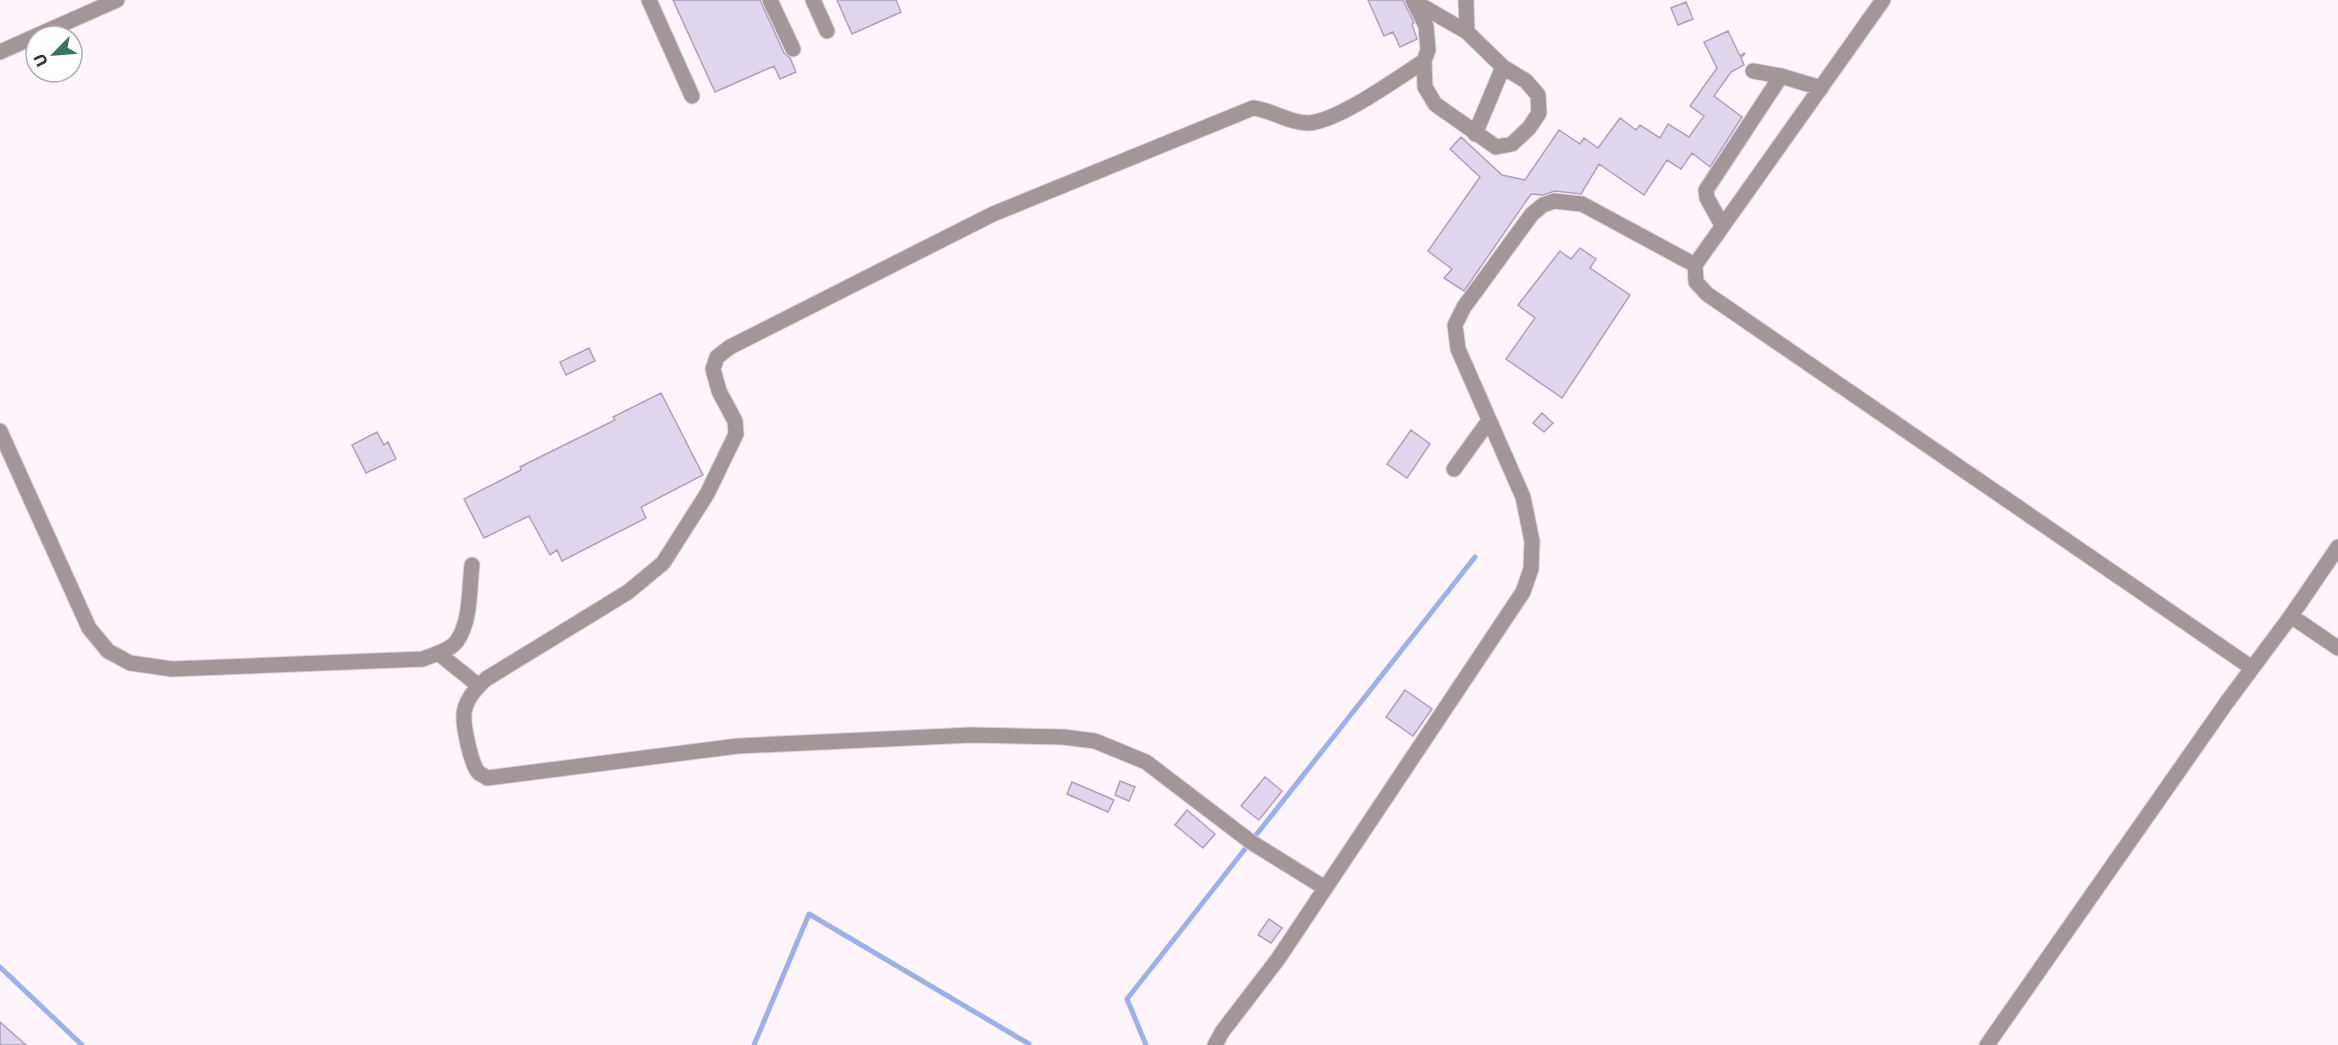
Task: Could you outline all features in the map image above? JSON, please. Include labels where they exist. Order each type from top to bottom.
[{"type":"lane","points":[[0,52],[117,0]]},
{"type":"lane","points":[[649,0],[692,96]]},
{"type":"lane","points":[[770,0],[793,49]]},
{"type":"lane","points":[[813,0],[827,31]]},
{"type":"lane","points":[[1466,0],[1467,32]]},
{"type":"lane","points":[[1883,0],[1695,265],[1696,282],[1707,294],[2252,668]]},
{"type":"lane","points":[[1414,1],[1467,32],[1503,67],[1526,81],[1538,95],[1539,113],[1529,128],[1512,144],[1496,147],[1435,104],[1425,87],[1424,62],[1428,50],[1426,26],[1414,1]]},
{"type":"lane","points":[[1325,888],[1251,842],[1146,762],[1095,741],[1063,737],[971,735],[738,746],[487,778],[479,773],[475,766],[465,731],[464,713],[471,696],[486,679],[628,592],[663,562],[707,494],[736,434],[735,421],[719,390],[713,369],[717,357],[730,347],[993,214],[1253,108],[1308,123],[1328,117],[1359,103],[1424,62]]},
{"type":"lane","points":[[1475,134],[1503,67]]},
{"type":"lane","points":[[1753,71],[1821,87]]},
{"type":"lane","points":[[1722,225],[1707,198],[1706,190],[1781,76]]},
{"type":"lane","points":[[1215,1045],[1222,1032],[1278,959],[1523,592],[1532,569],[1532,541],[1523,497],[1488,422],[1458,349],[1455,325],[1464,307],[1532,214],[1543,205],[1554,201],[1582,204],[1695,265]]},
{"type":"lane","points":[[1454,469],[1488,422]]},
{"type":"lane","points":[[0,431],[89,628],[108,651],[130,663],[172,669],[423,658],[438,653],[457,641],[465,622],[472,565]]},
{"type":"lane","points":[[1987,1045],[2338,548]]},
{"type":"lane","points":[[2291,616],[2338,648]]},
{"type":"lane","points":[[438,653],[479,686]]},
{"type":"building","points":[[673,0],[760,0],[784,53],[790,58],[796,72],[780,79],[774,66],[715,92]]},
{"type":"building","points":[[837,0],[896,0],[901,12],[852,34]]},
{"type":"building","points":[[1368,0],[1403,0],[1414,23],[1412,24],[1417,39],[1400,47],[1393,32],[1384,36]]},
{"type":"building","points":[[1686,2],[1693,19],[1678,25],[1671,8]]},
{"type":"building","points":[[1728,31],[1740,56],[1745,53],[1741,58],[1744,65],[1731,72],[1714,96],[1742,117],[1710,167],[1692,153],[1681,169],[1667,160],[1644,195],[1599,164],[1581,194],[1555,191],[1543,195],[1531,194],[1464,291],[1444,278],[1452,269],[1428,251],[1480,177],[1450,149],[1461,137],[1502,175],[1525,180],[1559,130],[1580,144],[1584,138],[1598,148],[1620,118],[1636,130],[1640,125],[1660,138],[1668,124],[1689,137],[1704,116],[1690,106],[1717,68],[1704,42]]},
{"type":"building","points":[[1580,248],[1596,259],[1590,268],[1630,295],[1562,398],[1506,359],[1535,318],[1518,305],[1560,251],[1571,259]]},
{"type":"building","points":[[589,348],[595,361],[566,375],[560,362]]},
{"type":"building","points":[[661,393],[703,475],[641,507],[646,518],[562,561],[557,550],[550,555],[529,516],[484,538],[464,499],[521,470],[520,467],[615,420],[613,417]]},
{"type":"building","points":[[1542,413],[1553,423],[1544,432],[1533,423]]},
{"type":"building","points":[[1411,430],[1430,444],[1407,478],[1387,464]]},
{"type":"building","points":[[377,432],[384,445],[388,442],[396,459],[366,473],[352,445]]},
{"type":"building","points":[[1405,690],[1432,709],[1413,736],[1386,717]]},
{"type":"building","points":[[1265,777],[1282,791],[1259,820],[1241,806]]},
{"type":"building","points":[[1120,781],[1135,787],[1129,801],[1115,795]]},
{"type":"building","points":[[1072,782],[1114,800],[1108,812],[1067,794]]},
{"type":"building","points":[[1187,810],[1215,834],[1203,848],[1175,825]]},
{"type":"building","points":[[1269,919],[1282,928],[1271,943],[1258,935]]},
{"type":"building","points":[[0,1022],[26,1045],[0,1045]]},
{"type":"waterway","points":[[1146,1045],[1127,999],[1475,557]]},
{"type":"waterway","points":[[754,1045],[809,914],[1029,1044]]},
{"type":"waterway","points":[[0,967],[82,1045]]}]
